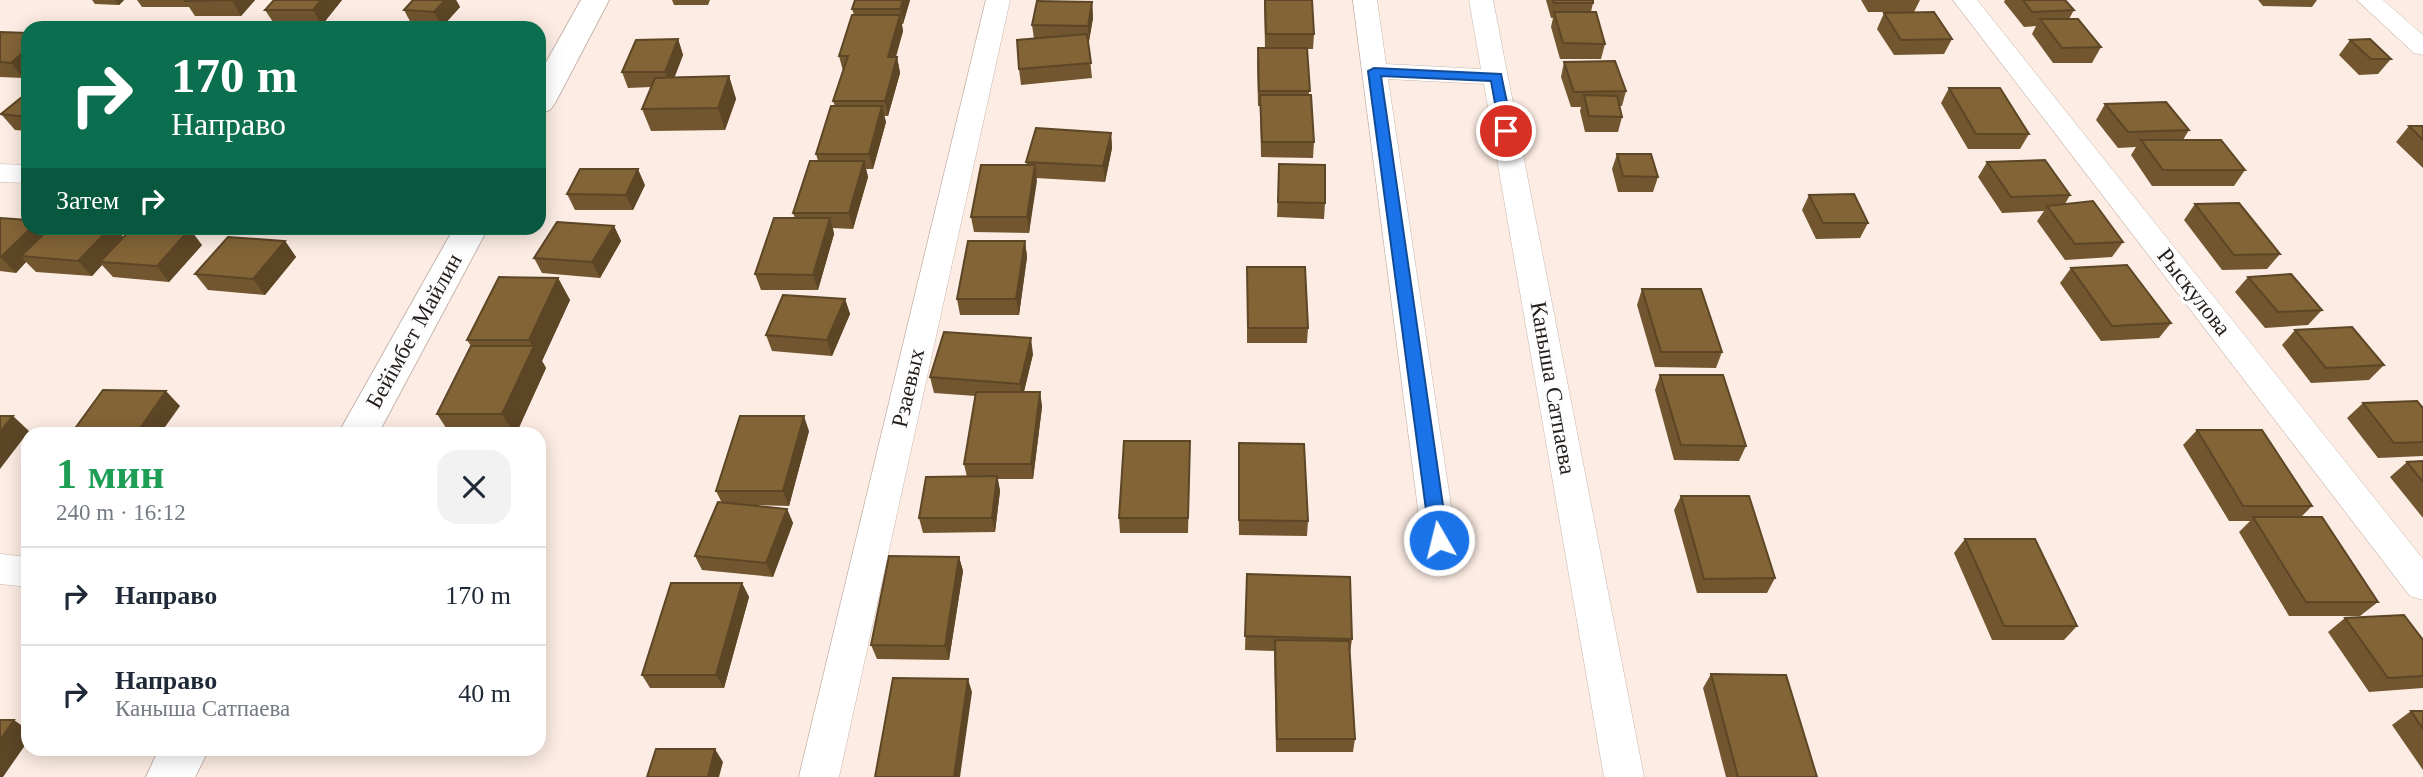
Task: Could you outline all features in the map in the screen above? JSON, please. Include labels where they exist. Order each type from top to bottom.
[{"type":"street","points":[[546,90],[595,0]]},
{"type":"street","name":"Рзаевых","points":[[819,777],[998,0]]},
{"type":"street","points":[[1365,0],[1439,540]]},
{"type":"street","name":"Каныша Сатпаева","points":[[1481,0],[1624,777]]},
{"type":"street","name":"Рыскулова","points":[[1965,0],[2423,585]]},
{"type":"street","points":[[2369,0],[2423,48]]},
{"type":"street","points":[[1374,71],[1497,77]]},
{"type":"street","points":[[0,173],[21,174]]},
{"type":"street","name":"Бейімбет Майлин","points":[[362,427],[467,235]]},
{"type":"street","points":[[0,569],[21,571]]},
{"type":"street","points":[[170,777],[181,756]]},
{"type":"building","points":[[274,0],[321,0],[313,10],[265,10]]},
{"type":"building","points":[[413,0],[445,0],[434,12],[404,10]]},
{"type":"building","points":[[855,0],[903,0],[900,9],[852,9]]},
{"type":"building","points":[[1265,0],[1312,0],[1314,34],[1266,34]]},
{"type":"building","points":[[1553,0],[1593,0],[1593,3],[1554,3]]},
{"type":"building","points":[[2023,0],[2065,0],[2074,10],[2032,12]]},
{"type":"building","points":[[1037,1],[1092,2],[1088,26],[1032,25]]},
{"type":"building","points":[[1554,12],[1596,12],[1605,44],[1563,43]]},
{"type":"building","points":[[1934,12],[1952,39],[1901,40],[1884,13]]},
{"type":"building","points":[[852,15],[900,15],[888,57],[897,57],[885,101],[833,101],[848,56],[839,56]]},
{"type":"building","points":[[2040,19],[2078,19],[2101,47],[2062,48]]},
{"type":"building","points":[[0,32],[21,33],[21,54],[11,63],[0,62]]},
{"type":"building","points":[[1087,34],[1091,63],[1019,69],[1017,40]]},
{"type":"building","points":[[678,39],[665,72],[622,72],[636,40]]},
{"type":"building","points":[[2370,39],[2391,59],[2371,59],[2350,40]]},
{"type":"building","points":[[1258,48],[1307,48],[1310,91],[1259,91]]},
{"type":"building","points":[[1615,61],[1626,91],[1574,92],[1564,62]]},
{"type":"building","points":[[729,76],[718,108],[642,109],[655,78]]},
{"type":"building","points":[[1949,88],[2000,88],[2029,134],[1976,134]]},
{"type":"building","points":[[1260,95],[1311,95],[1314,142],[1262,142]]},
{"type":"building","points":[[1584,95],[1617,96],[1622,117],[1589,116]]},
{"type":"building","points":[[21,98],[21,116],[1,114]]},
{"type":"building","points":[[2166,102],[2189,130],[2128,132],[2105,104]]},
{"type":"building","points":[[831,106],[882,106],[869,154],[816,154]]},
{"type":"building","points":[[2409,126],[2423,126],[2423,140]]},
{"type":"building","points":[[1036,128],[1111,133],[1103,166],[1026,162]]},
{"type":"building","points":[[2141,140],[2221,140],[2245,170],[2163,170]]},
{"type":"building","points":[[1617,154],[1651,154],[1658,177],[1623,176]]},
{"type":"building","points":[[2045,160],[2070,195],[2011,197],[1987,162]]},
{"type":"building","points":[[810,161],[864,161],[849,213],[793,213]]},
{"type":"building","points":[[1279,164],[1325,165],[1325,203],[1278,202]]},
{"type":"building","points":[[981,165],[1035,165],[1027,217],[971,217]]},
{"type":"building","points":[[580,169],[638,169],[626,195],[567,194]]},
{"type":"building","points":[[1854,194],[1868,223],[1823,223],[1809,195]]},
{"type":"building","points":[[2093,201],[2123,242],[2075,244],[2047,206]]},
{"type":"building","points":[[2239,203],[2280,254],[2234,255],[2195,204]]},
{"type":"building","points":[[0,218],[21,220],[21,235],[24,235],[0,257]]},
{"type":"building","points":[[774,218],[830,218],[813,275],[755,274]]},
{"type":"building","points":[[557,222],[614,226],[592,262],[534,258]]},
{"type":"building","points":[[43,235],[103,235],[78,261],[21,256]]},
{"type":"building","points":[[125,235],[185,235],[157,266],[100,262]]},
{"type":"building","points":[[228,237],[285,241],[253,279],[195,274]]},
{"type":"building","points":[[968,241],[1025,241],[1016,299],[957,299]]},
{"type":"building","points":[[2127,265],[2171,323],[2112,326],[2071,268]]},
{"type":"building","points":[[1247,267],[1305,267],[1308,328],[1248,328]]},
{"type":"building","points":[[2291,274],[2322,310],[2278,312],[2248,277]]},
{"type":"building","points":[[499,277],[558,278],[529,340],[467,340]]},
{"type":"building","points":[[1642,289],[1701,289],[1722,352],[1661,352]]},
{"type":"building","points":[[783,295],[845,299],[827,340],[766,335]]},
{"type":"building","points":[[2352,327],[2384,365],[2326,368],[2295,330]]},
{"type":"building","points":[[944,332],[1031,338],[1020,384],[930,377]]},
{"type":"building","points":[[471,346],[534,346],[502,414],[437,414]]},
{"type":"building","points":[[1660,375],[1723,375],[1746,446],[1681,445]]},
{"type":"building","points":[[103,390],[166,391],[141,427],[76,427]]},
{"type":"building","points":[[976,392],[1040,392],[1031,464],[964,464]]},
{"type":"building","points":[[2417,401],[2423,408],[2423,442],[2394,443],[2363,403]]},
{"type":"building","points":[[0,416],[13,416],[0,432]]},
{"type":"building","points":[[740,416],[804,416],[783,491],[716,491]]},
{"type":"building","points":[[2197,430],[2262,430],[2312,506],[2243,506]]},
{"type":"building","points":[[1124,441],[1190,441],[1188,518],[1119,518]]},
{"type":"building","points":[[1239,443],[1304,444],[1308,521],[1239,520]]},
{"type":"building","points":[[2423,461],[2423,482],[2407,462]]},
{"type":"building","points":[[997,476],[992,518],[919,518],[926,477]]},
{"type":"building","points":[[1681,496],[1749,496],[1775,578],[1704,579]]},
{"type":"building","points":[[718,502],[787,509],[766,563],[695,556]]},
{"type":"building","points":[[2253,517],[2322,517],[2378,602],[2306,602]]},
{"type":"building","points":[[1965,539],[2035,539],[2077,626],[2004,626]]},
{"type":"building","points":[[889,556],[959,557],[945,646],[871,645]]},
{"type":"building","points":[[1247,574],[1350,577],[1352,639],[1245,636]]},
{"type":"building","points":[[671,583],[742,583],[716,675],[642,675]]},
{"type":"building","points":[[2404,615],[2423,640],[2423,676],[2388,678],[2345,618]]},
{"type":"building","points":[[1275,640],[1349,641],[1355,739],[1277,739]]},
{"type":"building","points":[[1711,674],[1786,675],[1817,777],[1738,777]]},
{"type":"building","points":[[893,678],[968,679],[954,777],[875,777]]},
{"type":"building","points":[[2411,711],[2423,711],[2423,729]]},
{"type":"building","points":[[0,720],[14,720],[0,740]]},
{"type":"building","points":[[656,749],[715,749],[708,777],[647,777]]},
{"type":"route","points":[[1439,540],[1374,71],[1497,77],[1506,131]]}]
